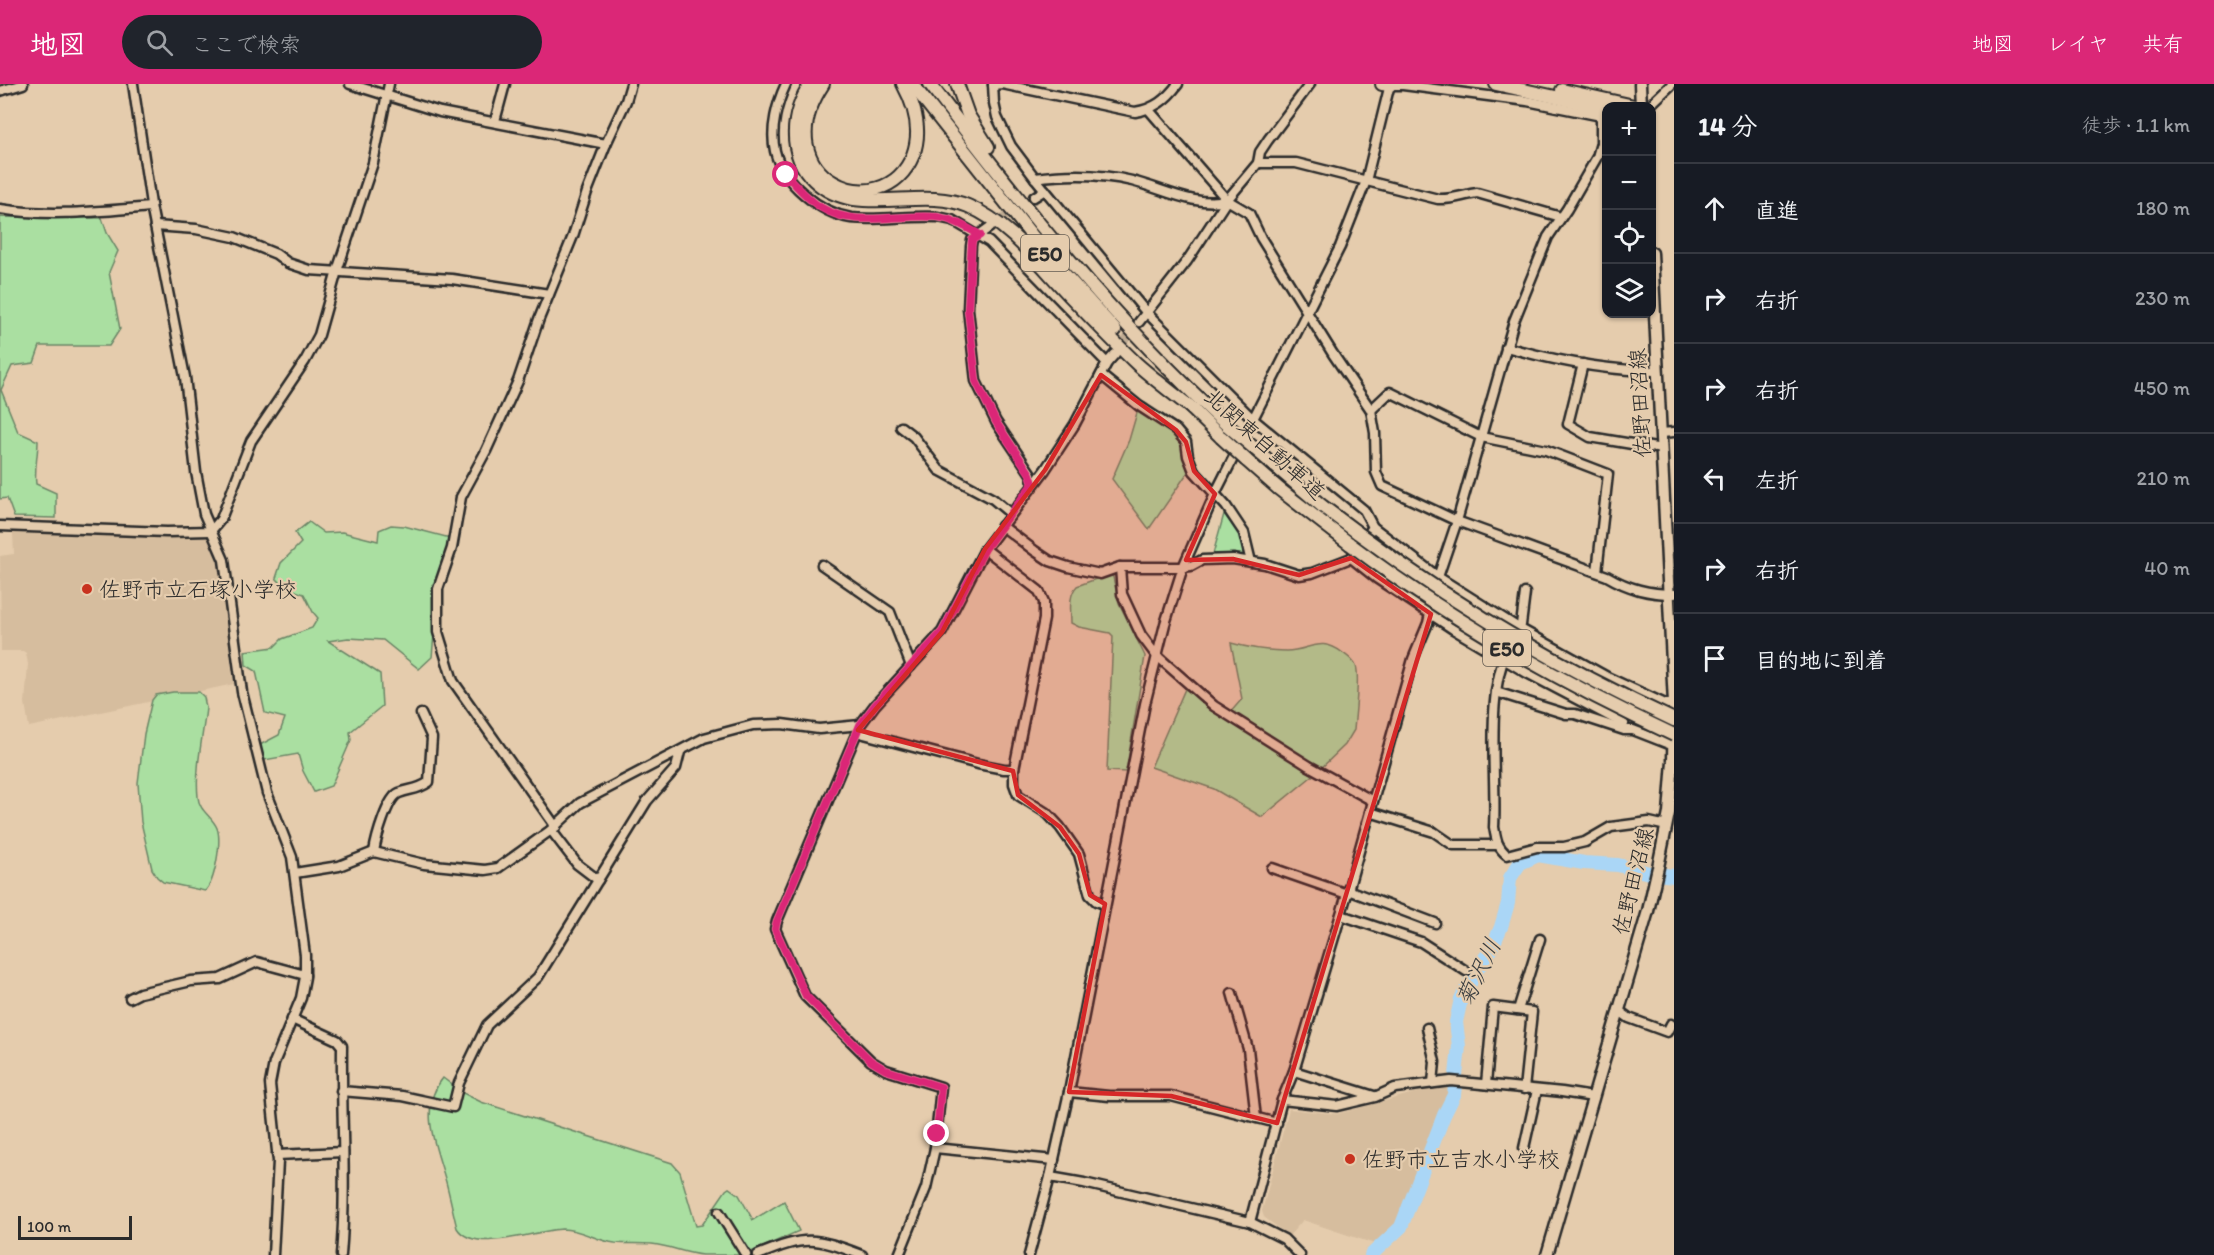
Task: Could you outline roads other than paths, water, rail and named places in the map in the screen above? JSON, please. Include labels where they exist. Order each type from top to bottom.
[{"type":"highway","points":[[811,84],[798,111],[795,138],[800,160],[813,179],[821,186],[843,197],[865,201],[923,198],[946,200],[968,206],[988,217],[1015,239],[1137,364],[1194,410]]},
{"type":"highway","points":[[823,84],[810,106],[806,119],[805,140],[809,157],[815,167],[831,182],[843,188],[855,190],[882,187],[903,172],[910,163],[917,140],[917,127],[912,104],[903,84]]},
{"type":"highway","name":"北関東自動車道","points":[[912,84],[1048,256],[1113,329],[1221,437],[1279,489],[1412,589],[1517,654],[1584,692],[1674,735]]},
{"type":"highway","name":"北関東自動車道","points":[[930,84],[994,168],[1089,283],[1151,351],[1228,426],[1313,499],[1440,591],[1521,642],[1590,680],[1674,720]]},
{"type":"highway","points":[[957,84],[963,105],[978,133],[1060,239],[1089,283]]},
{"type":"highway","points":[[1496,84],[1602,113]]},
{"type":"highway","points":[[1535,84],[1616,102]]},
{"type":"main road","points":[[1640,84],[1641,102]]},
{"type":"main road","name":"佐野田沼線","points":[[1547,1255],[1648,911],[1671,814],[1674,704],[1671,594],[1653,264]]},
{"type":"street","points":[[0,91],[22,84]]},
{"type":"street","points":[[133,84],[151,207],[192,425],[196,472],[204,514],[224,560],[245,703],[267,793],[286,840],[295,873],[305,955],[305,975],[301,998],[274,1063],[270,1084],[277,1155],[273,1255]]},
{"type":"street","points":[[350,84],[440,112],[606,144]]},
{"type":"street","points":[[212,531],[221,519],[251,441],[317,340],[373,163],[389,84]]},
{"type":"street","points":[[495,121],[505,84]]},
{"type":"street","points":[[598,880],[577,864],[453,681],[438,632],[438,589],[452,548],[461,497],[486,451],[518,381],[606,144],[632,84]]},
{"type":"street","points":[[786,84],[779,99],[774,123],[775,151],[786,175],[810,200],[836,214],[850,218],[938,217],[952,220],[980,235],[1107,363]]},
{"type":"street","points":[[1178,84],[1163,101],[1149,110],[1135,112],[993,84],[994,103],[1005,136],[1035,178],[1146,312],[1253,419],[1364,510],[1373,527],[1438,577],[1520,629],[1594,670],[1665,704],[1674,704]]},
{"type":"street","points":[[1138,322],[1187,261],[1227,200],[1258,163],[1260,152],[1310,84]]},
{"type":"street","points":[[1029,1255],[1050,1177],[1069,1092],[1156,655],[1183,567],[1215,494],[1340,247],[1366,181],[1388,84],[1516,99],[1602,113]]},
{"type":"street","points":[[1653,102],[1672,84]]},
{"type":"street","points":[[1149,110],[1227,200],[1249,213],[1261,238],[1333,354],[1371,410],[1375,433],[1376,472],[1382,486],[1438,510],[1457,521],[1597,572],[1623,586],[1654,594],[1671,594]]},
{"type":"street","points":[[1250,1222],[1282,1101],[1294,1071],[1348,892],[1413,659],[1431,614],[1438,577],[1457,521],[1514,321],[1548,237],[1568,209],[1596,157],[1602,136]]},
{"type":"street","points":[[1258,163],[1296,163],[1438,199],[1451,200],[1477,193],[1561,217]]},
{"type":"street","points":[[1035,178],[1058,175],[1124,180],[1182,197],[1218,202],[1227,200]]},
{"type":"street","points":[[1034,197],[1045,190]]},
{"type":"street","points":[[0,209],[68,214],[151,207]]},
{"type":"street","points":[[155,226],[196,229],[234,237],[276,254],[288,263],[309,270],[452,279],[549,294]]},
{"type":"street","points":[[990,227],[972,240],[968,282],[968,309],[976,381],[996,422],[1030,474],[1033,483]]},
{"type":"street","points":[[1506,347],[1553,360],[1612,368],[1658,371]]},
{"type":"street","points":[[899,1255],[926,1188],[935,1148],[941,1087],[886,1070],[871,1061],[806,996],[775,929],[859,728],[875,705],[942,632],[985,549],[1045,470],[1075,424],[1107,363],[1115,354]]},
{"type":"street","points":[[1583,364],[1568,424],[1590,437],[1662,449]]},
{"type":"street","points":[[1101,375],[1139,406],[1176,430],[1186,442],[1194,471],[1215,494],[1244,533],[1251,562]]},
{"type":"street","points":[[1371,410],[1390,392],[1481,436],[1546,450],[1608,474],[1597,572]]},
{"type":"street","points":[[901,427],[914,437],[939,470],[993,499],[1011,514]]},
{"type":"street","points":[[1661,433],[1674,432]]},
{"type":"street","points":[[1002,525],[1050,561],[1100,573],[1120,567],[1183,567],[1191,566],[1202,560],[1233,559],[1299,575],[1312,573],[1351,558],[1373,527]]},
{"type":"street","points":[[0,526],[167,532],[212,531]]},
{"type":"street","points":[[985,549],[1039,591],[1044,602],[1044,620],[1014,769],[1014,784],[1018,795],[1048,814],[1060,827],[1079,854],[1090,895],[1096,901],[1105,904]]},
{"type":"street","points":[[1351,558],[1431,614],[1503,659],[1624,727]]},
{"type":"street","points":[[822,565],[890,612],[911,666]]},
{"type":"street","points":[[1120,567],[1122,594],[1141,635],[1156,655],[1222,712],[1318,771],[1373,801]]},
{"type":"street","points":[[1525,593],[1520,629],[1503,659],[1496,692],[1494,827],[1498,845],[1507,855],[1537,847],[1564,848],[1585,842],[1611,826],[1649,822],[1667,826]]},
{"type":"street","points":[[1578,700],[1594,670]]},
{"type":"street","points":[[1624,727],[1627,707],[1636,691]]},
{"type":"street","points":[[1496,692],[1624,727],[1674,747]]},
{"type":"street","points":[[374,852],[390,800],[398,793],[418,789],[429,782],[432,738],[421,714]]},
{"type":"street","points":[[295,873],[339,866],[374,852],[424,864],[485,870],[498,868],[553,829],[580,803],[704,738],[753,725],[782,724],[819,729],[859,728]]},
{"type":"street","points":[[859,728],[860,733],[978,764],[1014,769]]},
{"type":"street","points":[[341,1090],[402,1096],[453,1107],[459,1083],[487,1025],[538,977],[647,801],[676,768],[680,752]]},
{"type":"street","points":[[1370,812],[1434,832],[1453,845],[1498,845]]},
{"type":"street","points":[[1272,868],[1435,922]]},
{"type":"street","points":[[1341,915],[1421,942],[1466,971]]},
{"type":"street","points":[[1518,1010],[1540,939]]},
{"type":"street","points":[[130,998],[140,993],[191,981],[220,979],[257,962],[305,975]]},
{"type":"street","points":[[1232,993],[1248,1049],[1256,1118]]},
{"type":"street","points":[[1486,1084],[1493,1007],[1518,1010],[1532,1012],[1524,1089]]},
{"type":"street","points":[[1618,1011],[1629,1018],[1667,1032],[1671,1024]]},
{"type":"street","points":[[292,1019],[337,1040],[342,1046],[341,1090],[345,1207],[341,1255]]},
{"type":"street","points":[[1427,1028],[1435,1062],[1433,1083]]},
{"type":"street","points":[[1294,1071],[1375,1097]]},
{"type":"street","points":[[1282,1101],[1337,1106],[1375,1097],[1395,1088],[1451,1081],[1593,1097]]},
{"type":"street","points":[[1524,1148],[1537,1090]]},
{"type":"street","points":[[1069,1092],[1171,1096],[1277,1123]]},
{"type":"street","points":[[935,1148],[1054,1160]]},
{"type":"street","points":[[277,1155],[343,1152]]},
{"type":"street","points":[[1050,1177],[1250,1222],[1284,1239],[1300,1255]]},
{"type":"street","points":[[719,1212],[746,1255]]},
{"type":"street","points":[[758,1255],[807,1239],[818,1240],[862,1255]]},
{"type":"waterway","name":"菊沢川","points":[[1371,1255],[1401,1227],[1444,1115],[1454,1095],[1459,1046],[1456,1022],[1461,999],[1491,950],[1501,927],[1508,903],[1510,878],[1520,863],[1538,855],[1584,863],[1618,865],[1649,873],[1674,876]]},
{"type":"tunnel","points":[[993,225],[1034,197]]},
{"type":"tunnel","points":[[1117,351],[1134,328]]},
{"type":"place","name":"佐野市立石塚小学校","points":[[87,589]]},
{"type":"place","name":"佐野市立吉水小学校","points":[[1350,1159]]}]
